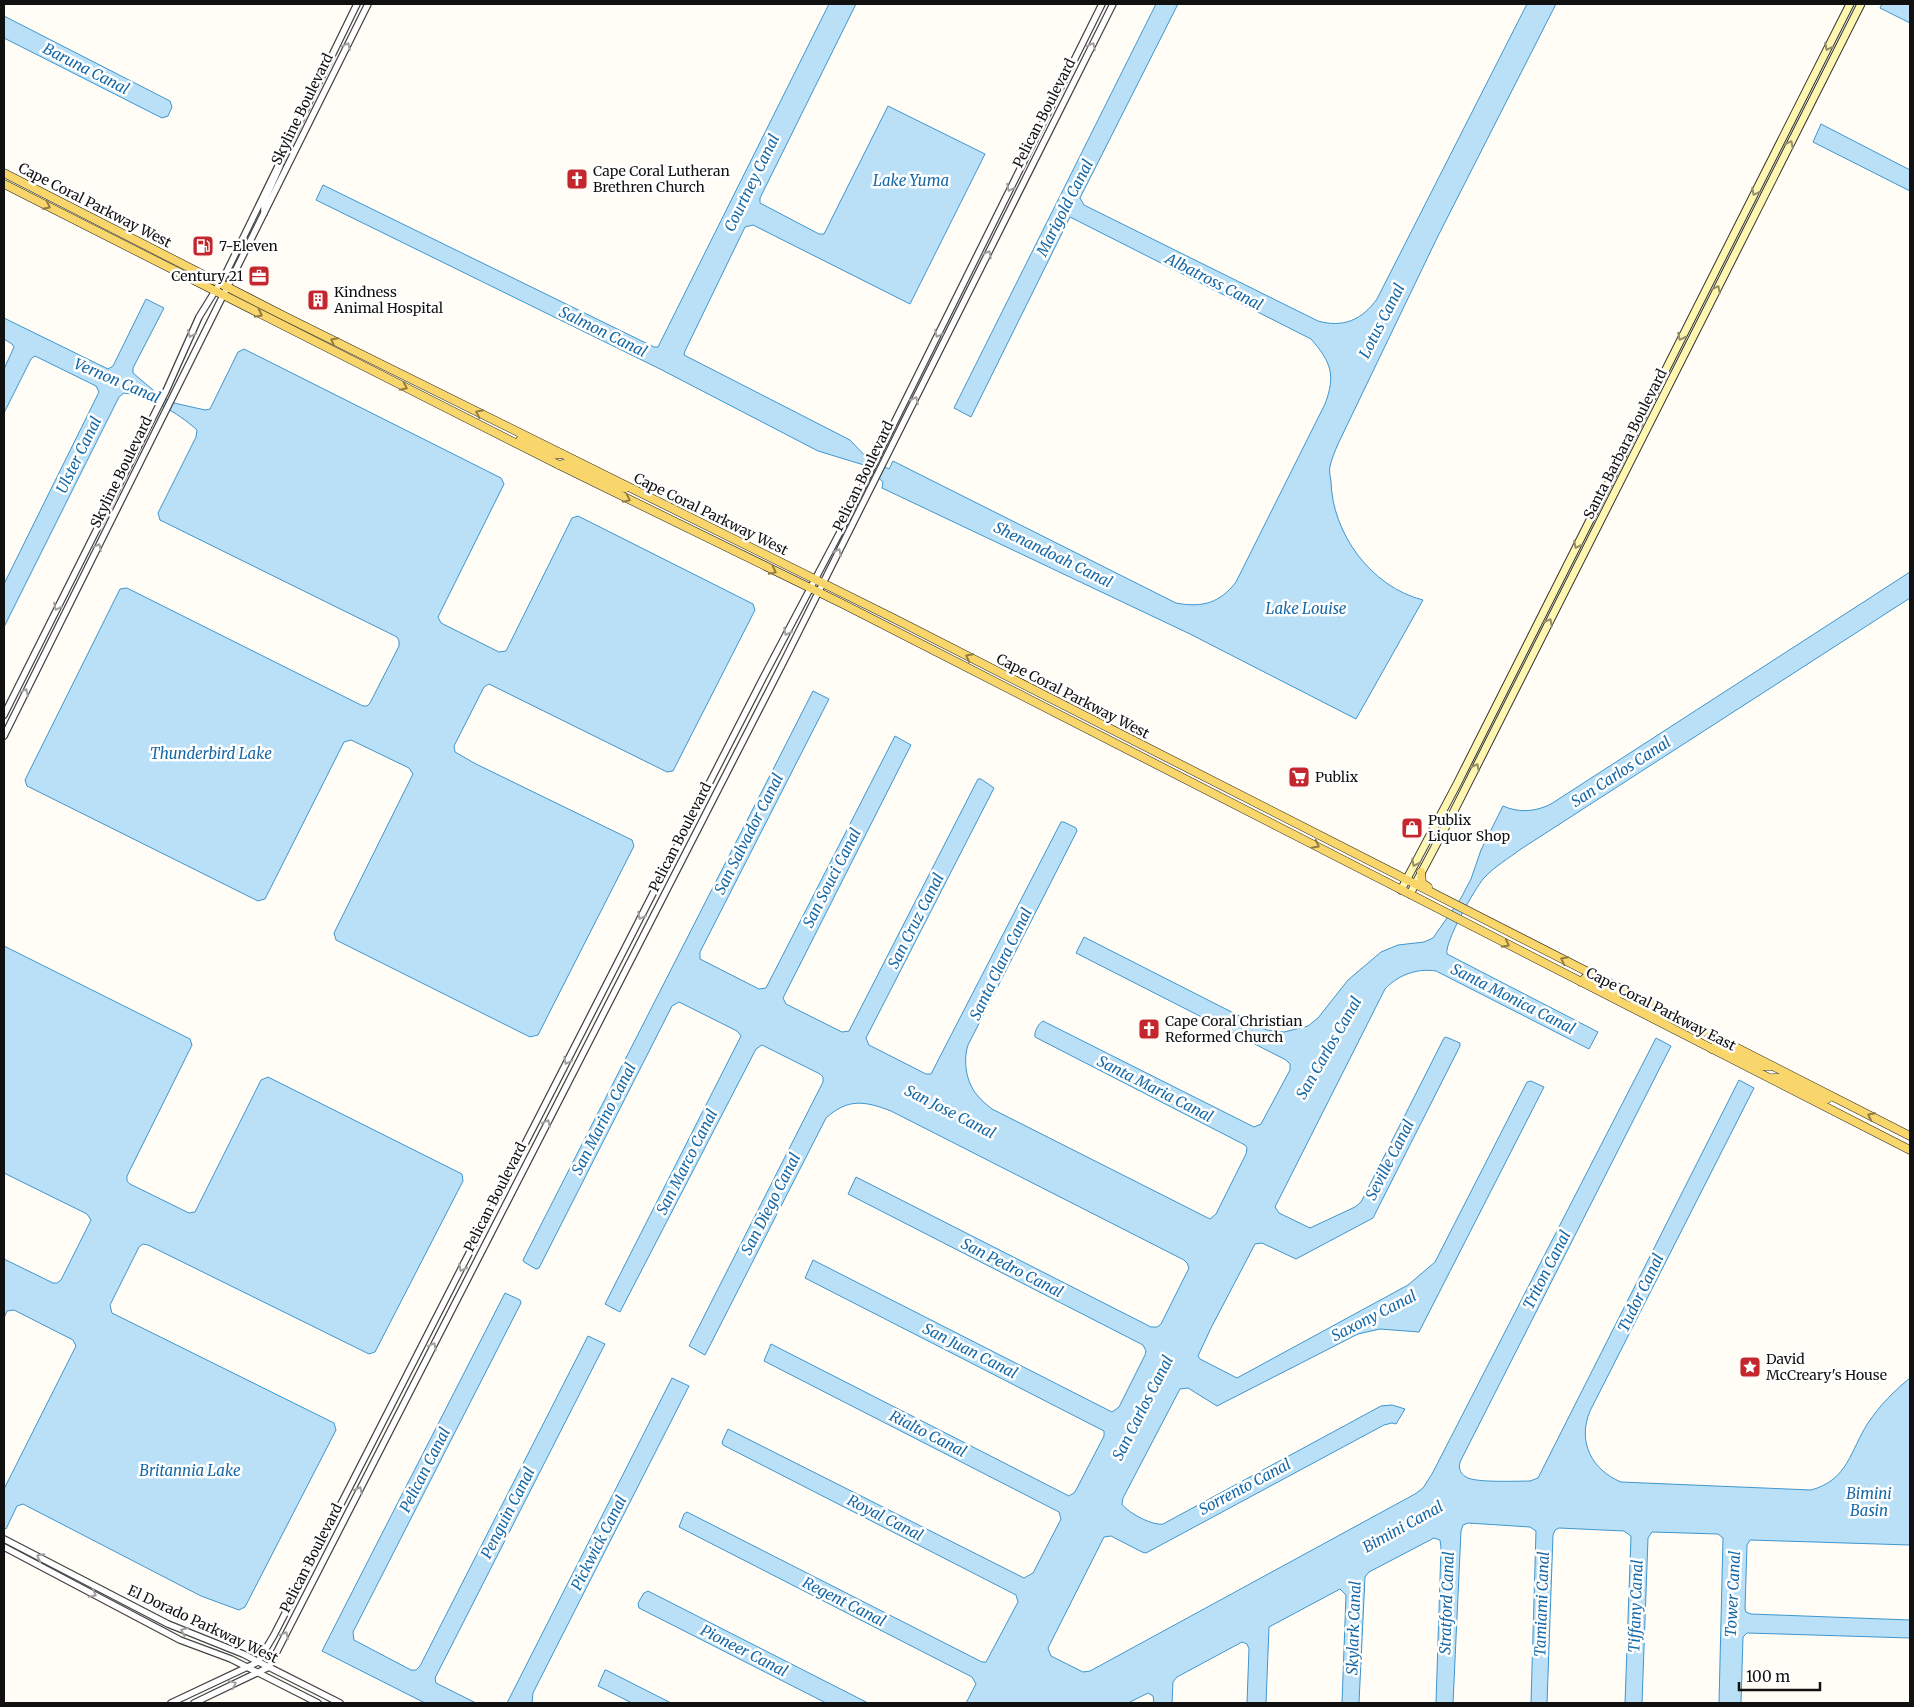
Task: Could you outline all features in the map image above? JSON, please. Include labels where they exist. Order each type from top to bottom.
[{"type":"main road","name":"Santa Barbara Boulevard","points":[[1401,890],[1850,4]]},
{"type":"main road","name":"Santa Barbara Boulevard","points":[[1410,894],[1454,811],[1861,4]]},
{"type":"main road","name":"Cape Coral Parkway West","points":[[4,173],[220,283],[823,583],[1406,880]]},
{"type":"main road","name":"Cape Coral Parkway West","points":[[4,184],[559,465],[818,592],[1154,762],[1401,890]]},
{"type":"main road","points":[[490,430],[506,432],[550,454],[562,454]]},
{"type":"main road","points":[[559,465],[568,463],[615,487],[630,488]]},
{"type":"main road","points":[[1058,714],[1069,714],[1114,736],[1121,734]]},
{"type":"main road","points":[[1154,762],[1163,762],[1208,784],[1216,783]]},
{"type":"main road","points":[[1241,807],[1254,809],[1294,829],[1305,828]]},
{"type":"main road","points":[[1421,872],[1421,880],[1424,884],[1454,902]]},
{"type":"main road","points":[[1406,880],[1454,902]]},
{"type":"main road","name":"Cape Coral Parkway East","points":[[1401,890],[1910,1150]]},
{"type":"main road","name":"Cape Coral Parkway East","points":[[1454,902],[1494,925],[1910,1136]]},
{"type":"main road","points":[[1581,982],[1585,978],[1589,978],[1618,993],[1632,994]]},
{"type":"main road","points":[[1628,1006],[1634,1003],[1640,1004],[1672,1020],[1687,1022]]},
{"type":"main road","points":[[1712,1049],[1715,1046],[1721,1046],[1763,1066],[1774,1066]]},
{"type":"main road","points":[[1771,1078],[1781,1078],[1827,1099],[1831,1096]]},
{"type":"street","name":"Skyline Boulevard","points":[[4,715],[164,396],[194,328],[207,302],[220,283],[357,4]]},
{"type":"street","name":"Skyline Boulevard","points":[[4,736],[368,4]]},
{"type":"street","name":"Pelican Boulevard","points":[[258,1662],[287,1610],[864,483],[1102,4]]},
{"type":"street","name":"Pelican Boulevard","points":[[269,1667],[823,583],[1113,4]]},
{"type":"street","points":[[264,215],[264,202],[277,175],[282,156]]},
{"type":"street","points":[[246,252],[247,245],[258,220],[256,209]]},
{"type":"street","points":[[859,512],[858,501],[864,483]]},
{"type":"street","points":[[623,952],[632,957]]},
{"type":"street","name":"El Dorado Parkway West","points":[[4,1539],[168,1624],[269,1667],[340,1703]]},
{"type":"street","name":"El Dorado Parkway West","points":[[4,1547],[180,1640],[257,1672],[318,1703]]},
{"type":"street","points":[[171,1703],[258,1662]]},
{"type":"street","points":[[194,1703],[269,1667]]},
{"type":"water","points":[[829,4],[856,4],[760,198],[760,203],[819,234],[824,234],[888,106],[985,154],[910,304],[753,225],[745,227],[684,355],[850,440],[868,459],[889,469],[893,461],[1176,603],[1194,605],[1217,599],[1224,595],[1236,582],[1325,404],[1330,385],[1330,369],[1323,355],[1311,339],[1070,217],[971,417],[954,408],[1156,4],[1178,4],[1080,198],[1084,205],[1318,321],[1344,323],[1365,312],[1377,299],[1527,4],[1556,4],[1437,238],[1338,444],[1331,463],[1333,501],[1338,520],[1358,555],[1371,570],[1387,583],[1404,593],[1423,600],[1356,719],[1190,634],[882,488],[883,482],[864,465],[818,451],[660,369],[316,200],[323,185],[654,347],[658,347]]},
{"type":"water","points":[[1882,4],[1910,4],[1910,23],[1880,8]]},
{"type":"water","name":"Baruna Canal","points":[[4,16],[170,101],[172,107],[168,116],[162,118],[4,38]]},
{"type":"water","points":[[1821,124],[1910,170],[1910,191],[1813,142]]},
{"type":"water","name":"Thunderbird Lake","points":[[146,299],[164,308],[133,368],[133,373],[159,395],[174,403],[205,410],[210,409],[238,352],[244,349],[501,478],[504,484],[438,617],[441,623],[499,652],[506,651],[572,518],[578,516],[753,604],[755,610],[673,771],[667,772],[489,684],[484,687],[454,746],[455,752],[476,764],[632,840],[634,846],[538,1035],[530,1037],[336,940],[334,933],[413,774],[409,768],[351,740],[344,742],[265,899],[258,901],[27,786],[25,780],[120,589],[127,588],[363,706],[367,706],[370,703],[399,646],[397,637],[160,520],[158,513],[196,437],[197,430],[163,406],[144,398],[124,393],[119,397],[4,627],[4,584],[99,392],[96,386],[35,356],[31,359],[4,413],[4,369],[14,347],[4,339],[4,318],[108,369],[113,366]]},
{"type":"water","points":[[1910,572],[1910,598],[1521,849],[1484,878],[1455,928],[1447,948],[1447,954],[1598,1032],[1589,1049],[1436,971],[1415,972],[1402,976],[1385,989],[1275,1207],[1279,1213],[1310,1228],[1355,1207],[1361,1202],[1444,1038],[1446,1037],[1460,1043],[1373,1218],[1296,1259],[1262,1243],[1255,1244],[1198,1356],[1200,1359],[1237,1378],[1408,1285],[1435,1262],[1527,1082],[1531,1081],[1544,1087],[1419,1332],[1380,1329],[1358,1334],[1217,1406],[1188,1388],[1180,1389],[1123,1498],[1122,1504],[1141,1518],[1153,1523],[1163,1524],[1381,1406],[1392,1405],[1405,1409],[1396,1424],[1384,1425],[1146,1553],[1111,1536],[1104,1537],[1048,1648],[1051,1656],[1083,1672],[1090,1671],[1423,1488],[1432,1474],[1656,1038],[1671,1046],[1459,1467],[1466,1477],[1471,1479],[1530,1481],[1538,1478],[1739,1080],[1754,1088],[1590,1411],[1586,1422],[1586,1444],[1590,1454],[1602,1470],[1621,1482],[1811,1490],[1833,1479],[1841,1472],[1873,1416],[1898,1388],[1910,1378],[1910,1545],[1750,1540],[1747,1545],[1745,1609],[1746,1612],[1751,1614],[1910,1620],[1910,1638],[1747,1633],[1743,1637],[1741,1703],[1719,1703],[1723,1538],[1718,1534],[1652,1532],[1648,1538],[1642,1703],[1625,1703],[1631,1536],[1624,1531],[1559,1528],[1555,1530],[1553,1535],[1547,1703],[1531,1703],[1536,1531],[1530,1527],[1468,1523],[1463,1525],[1461,1531],[1453,1703],[1436,1703],[1441,1548],[1440,1540],[1434,1538],[1369,1572],[1365,1577],[1359,1703],[1342,1703],[1346,1595],[1340,1589],[1269,1627],[1266,1703],[1247,1703],[1249,1649],[1247,1644],[1242,1642],[1177,1677],[1173,1682],[1172,1703],[1154,1703],[1153,1696],[1148,1693],[1128,1703],[966,1703],[976,1684],[972,1677],[679,1527],[684,1514],[687,1512],[982,1662],[986,1662],[1018,1602],[1016,1595],[723,1445],[722,1442],[728,1429],[1024,1578],[1033,1573],[1061,1519],[1059,1512],[764,1361],[771,1344],[1069,1496],[1075,1492],[1104,1436],[1104,1431],[805,1278],[813,1260],[1112,1412],[1119,1407],[1145,1355],[1146,1351],[1143,1345],[848,1194],[856,1177],[1151,1327],[1157,1327],[1161,1324],[1189,1268],[1184,1260],[891,1111],[873,1105],[849,1104],[826,1118],[705,1355],[689,1346],[823,1082],[823,1077],[820,1074],[762,1045],[756,1049],[620,1312],[605,1304],[741,1036],[737,1031],[679,1002],[672,1006],[539,1268],[536,1269],[524,1262],[523,1260],[813,691],[829,699],[700,952],[700,959],[759,989],[766,988],[895,736],[911,745],[783,998],[786,1004],[842,1032],[849,1031],[978,779],[981,779],[994,788],[866,1038],[869,1045],[926,1074],[931,1074],[1061,822],[1076,828],[1077,831],[968,1045],[966,1051],[966,1071],[970,1084],[982,1101],[992,1109],[1210,1219],[1216,1214],[1246,1154],[1247,1148],[1245,1145],[1035,1037],[1037,1028],[1043,1021],[1254,1127],[1261,1124],[1290,1070],[1290,1064],[1286,1060],[1076,953],[1084,937],[1267,1030],[1284,1032],[1308,1026],[1318,1018],[1348,980],[1381,952],[1398,945],[1424,942],[1433,938],[1461,898],[1471,879],[1481,850],[1503,806],[1527,811],[1551,804]]},
{"type":"water","name":"Britannia Lake","points":[[4,946],[190,1039],[192,1045],[127,1176],[127,1181],[130,1184],[189,1213],[195,1212],[261,1080],[268,1077],[462,1174],[463,1181],[375,1352],[369,1354],[148,1245],[143,1244],[139,1247],[110,1305],[112,1313],[334,1423],[336,1430],[245,1607],[239,1610],[201,1596],[23,1504],[17,1506],[6,1529],[4,1528],[4,1489],[76,1346],[73,1340],[14,1310],[7,1311],[4,1318],[4,1259],[53,1283],[57,1283],[61,1280],[91,1220],[87,1214],[4,1173]]},
{"type":"water","points":[[505,1293],[520,1300],[521,1303],[353,1632],[354,1640],[411,1670],[416,1670],[420,1666],[588,1336],[605,1344],[435,1678],[436,1683],[476,1703],[425,1703],[322,1651]]},
{"type":"water","name":"Pickwick Canal","points":[[672,1378],[689,1386],[533,1693],[532,1703],[507,1703]]},
{"type":"water","name":"Pioneer Canal","points":[[648,1591],[868,1703],[826,1703],[639,1608],[638,1603],[644,1593]]},
{"type":"water","points":[[605,1670],[671,1703],[632,1703],[598,1686]]},
{"type":"place","name":"Cape Coral Lutheran Brethren Church","points":[[577,179]]},
{"type":"place","name":"7-Eleven","points":[[203,246]]},
{"type":"place","name":"Century 21","points":[[259,276]]},
{"type":"place","name":"Kindness Animal Hospital","points":[[318,300]]},
{"type":"place","name":"Publix","points":[[1299,777]]},
{"type":"place","name":"Publix Liquor Shop","points":[[1412,828]]},
{"type":"place","name":"Cape Coral Christian Reformed Church","points":[[1149,1029]]},
{"type":"place","name":"David McCreary's House","points":[[1750,1367]]},
{"type":"water label","name":"Lake Yuma","points":[[911,181]]},
{"type":"water label","name":"Courtney Canal","points":[[752,183]]},
{"type":"water label","name":"Marigold Canal","points":[[1065,208]]},
{"type":"water label","name":"Albatross Canal","points":[[1214,282]]},
{"type":"water label","name":"Lotus Canal","points":[[1382,321]]},
{"type":"water label","name":"Salmon Canal","points":[[603,332]]},
{"type":"water label","name":"Vernon Canal","points":[[117,381]]},
{"type":"water label","name":"Ulster Canal","points":[[79,455]]},
{"type":"water label","name":"Shenandoah Canal","points":[[1053,555]]},
{"type":"water label","name":"Lake Louise","points":[[1306,609]]},
{"type":"water label","name":"San Carlos Canal","points":[[1621,772]]},
{"type":"water label","name":"San Salvador Canal","points":[[749,834]]},
{"type":"water label","name":"San Souci Canal","points":[[832,878]]},
{"type":"water label","name":"San Cruz Canal","points":[[916,921]]},
{"type":"water label","name":"Santa Clara Canal","points":[[1001,964]]},
{"type":"water label","name":"Santa Monica Canal","points":[[1513,999]]},
{"type":"water label","name":"San Carlos Canal","points":[[1329,1048]]},
{"type":"water label","name":"Santa Maria Canal","points":[[1155,1089]]},
{"type":"water label","name":"San Jose Canal","points":[[950,1112]]},
{"type":"water label","name":"San Marino Canal","points":[[604,1119]]},
{"type":"water label","name":"Seville Canal","points":[[1390,1160]]},
{"type":"water label","name":"San Marco Canal","points":[[687,1162]]},
{"type":"water label","name":"San Diego Canal","points":[[771,1204]]},
{"type":"water label","name":"San Pedro Canal","points":[[1012,1268]]},
{"type":"water label","name":"Triton Canal","points":[[1547,1270]]},
{"type":"water label","name":"Tudor Canal","points":[[1641,1293]]},
{"type":"water label","name":"Saxony Canal","points":[[1374,1316]]},
{"type":"water label","name":"San Juan Canal","points":[[970,1351]]},
{"type":"water label","name":"San Carlos Canal","points":[[1143,1408]]},
{"type":"water label","name":"Rialto Canal","points":[[928,1434]]},
{"type":"water label","name":"Pelican Canal","points":[[425,1470]]},
{"type":"water label","name":"Sorrento Canal","points":[[1245,1487]]},
{"type":"water label","name":"Bimini Basin","points":[[1869,1502]]},
{"type":"water label","name":"Penguin Canal","points":[[508,1513]]},
{"type":"water label","name":"Royal Canal","points":[[885,1518]]},
{"type":"water label","name":"Bimini Canal","points":[[1403,1527]]},
{"type":"water label","name":"Tower Canal","points":[[1733,1594]]},
{"type":"water label","name":"Regent Canal","points":[[844,1602]]},
{"type":"water label","name":"Stratford Canal","points":[[1447,1603]]},
{"type":"water label","name":"Tamiami Canal","points":[[1542,1604]]},
{"type":"water label","name":"Tiffany Canal","points":[[1636,1606]]},
{"type":"water label","name":"Skylark Canal","points":[[1354,1628]]}]
